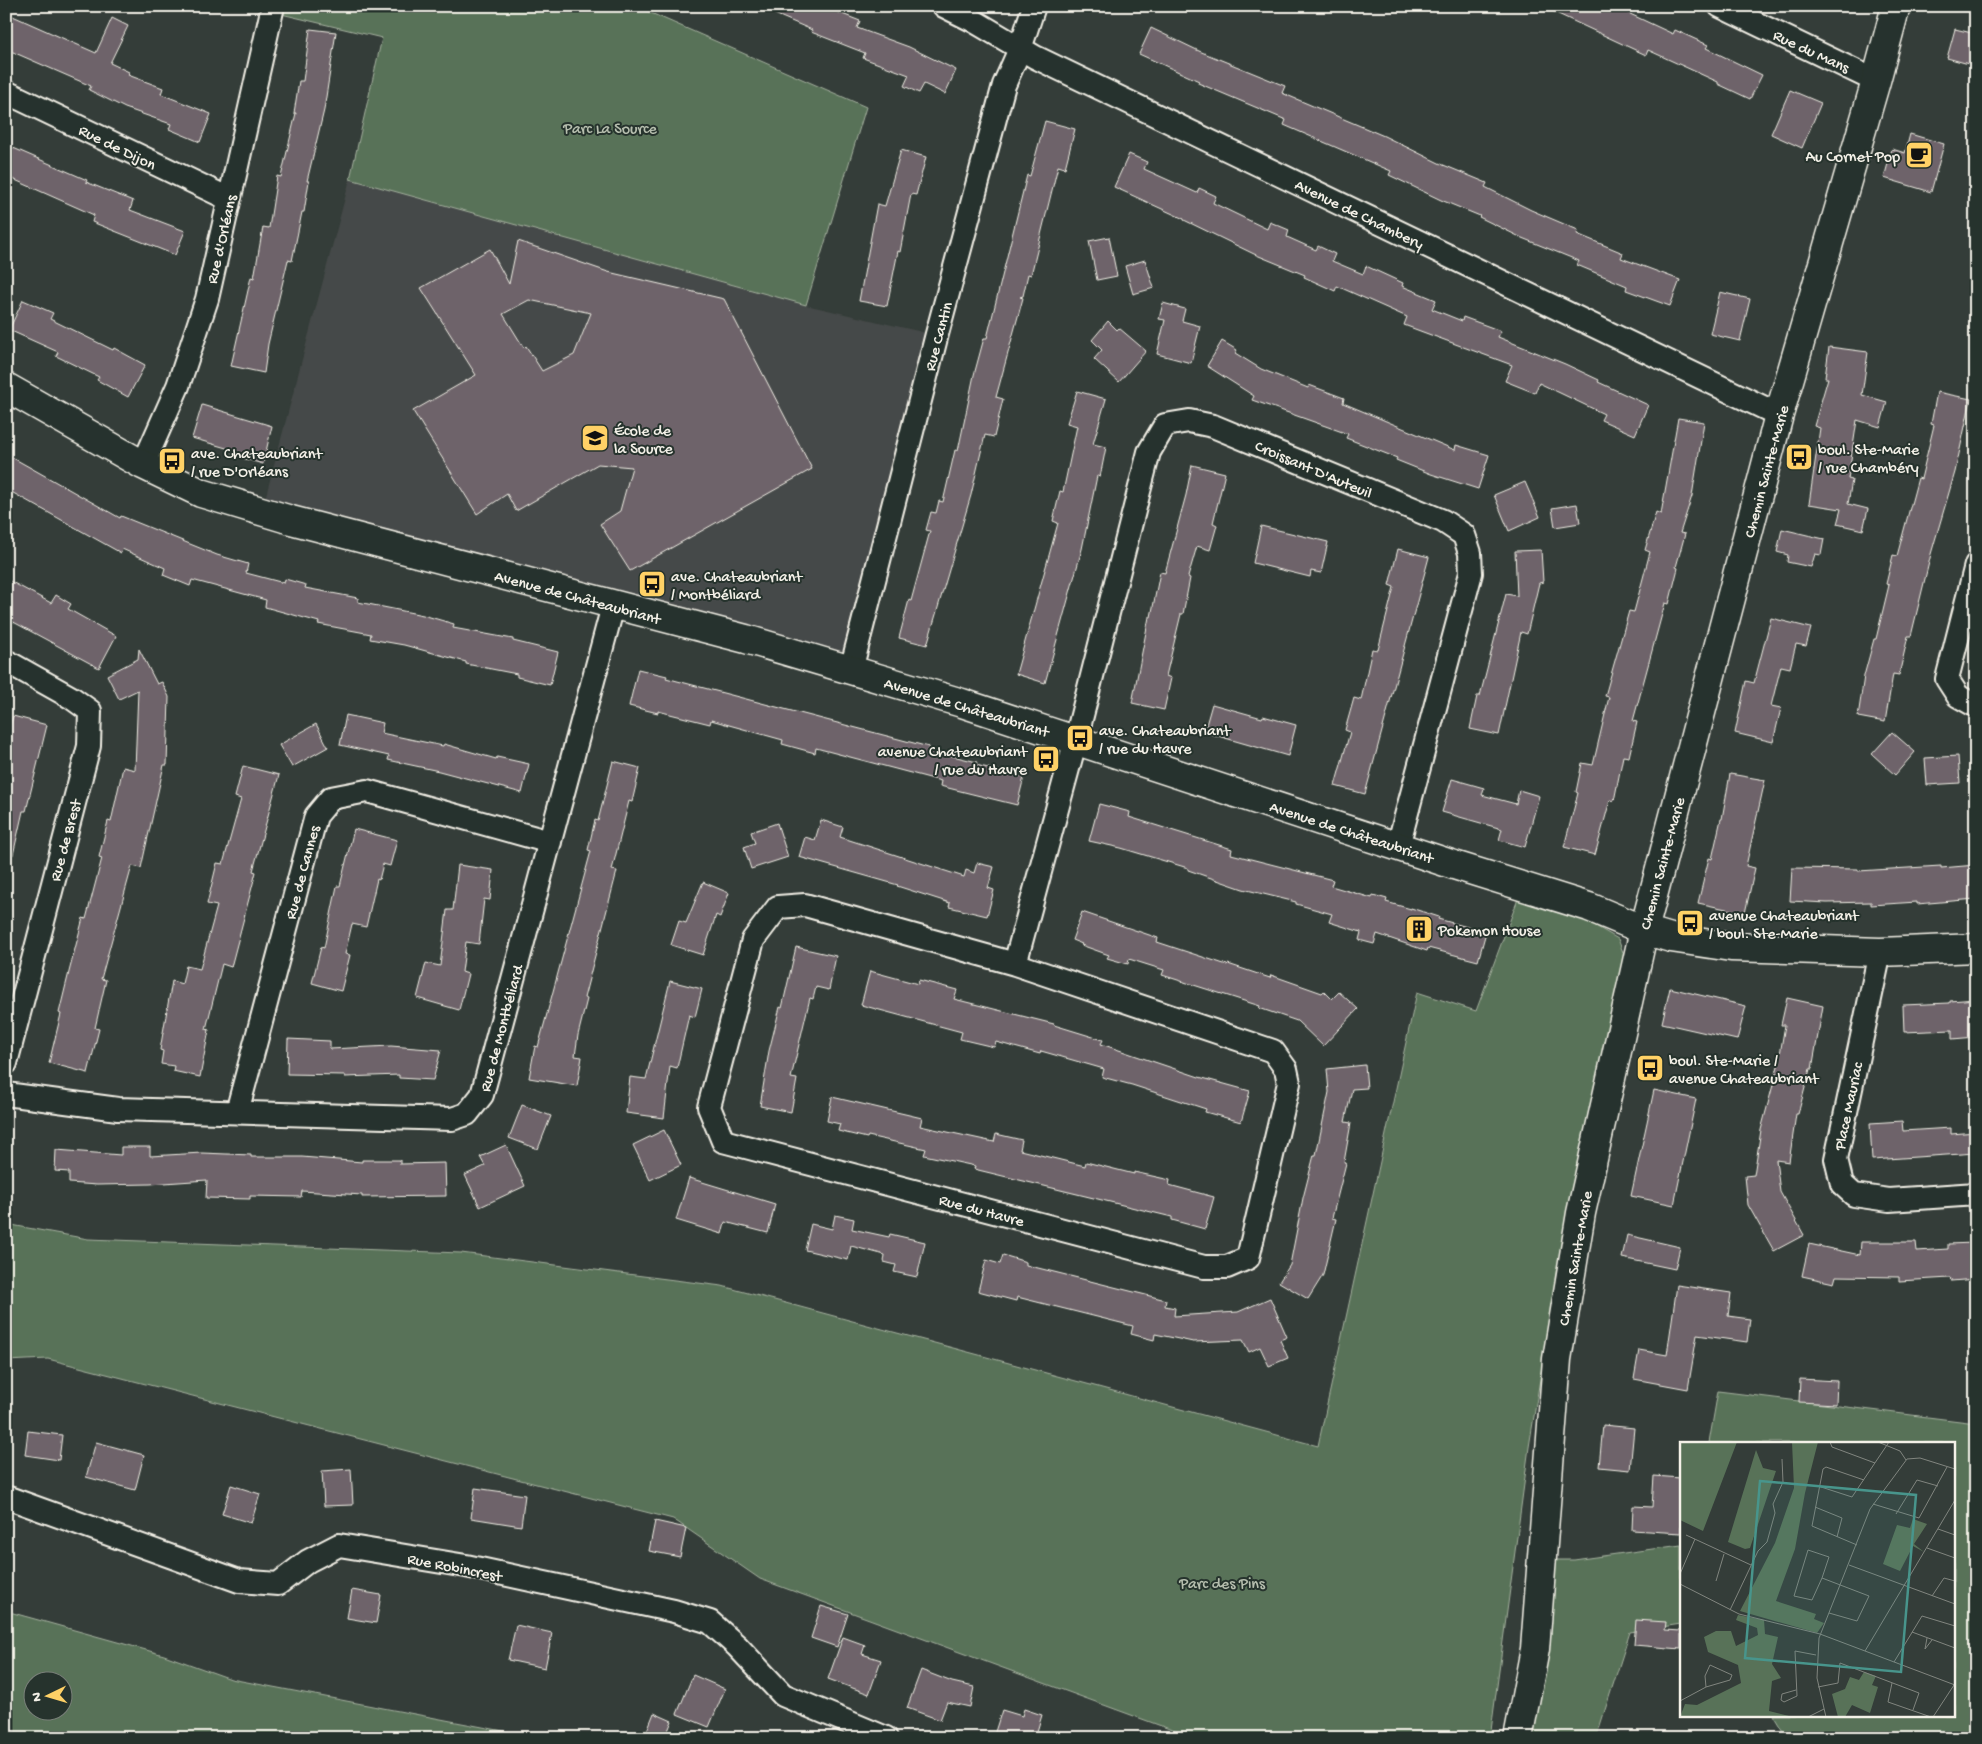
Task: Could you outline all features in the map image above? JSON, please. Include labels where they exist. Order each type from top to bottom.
[{"type":"street","name":"Rue d'Orléans","points":[[143,465],[178,386],[201,316],[273,6]]},
{"type":"street","name":"Avenue de Chambery","points":[[944,6],[974,20],[1020,49],[1779,415]]},
{"type":"street","name":"Rue Cantin","points":[[851,670],[931,358],[1004,85],[1020,49],[1034,6]]},
{"type":"street","name":"Rue du Mans","points":[[1720,6],[1876,81]]},
{"type":"street","name":"Chemin Sainte-Marie","points":[[1518,1738],[1535,1649],[1557,1359],[1582,1204],[1644,930],[1779,415],[1896,6]]},
{"type":"street","name":"Rue de Dijon","points":[[6,92],[229,200]]},
{"type":"street","name":"Avenue de Châteaubriant","points":[[6,387],[143,465],[201,493],[252,509],[613,606],[746,639],[962,702],[1589,907],[1644,930],[1690,942],[1731,947],[1880,952],[1976,948]]},
{"type":"street","name":"Croissant D'Auteuil","points":[[1076,739],[1149,452],[1165,425],[1189,421],[1213,426],[1443,521],[1464,535],[1470,553],[1471,573],[1398,846]]},
{"type":"street","points":[[1976,565],[1947,679],[1958,696],[1976,706]]},
{"type":"street","name":"Rue de Montbéliard","points":[[6,1094],[118,1109],[452,1119],[467,1114],[482,1096],[613,606]]},
{"type":"street","name":"Rue de Brest","points":[[6,661],[72,698],[90,711],[88,746],[6,1063]]},
{"type":"street","points":[[1015,964],[1076,739]]},
{"type":"street","name":"Rue de Cannes","points":[[237,1112],[316,816],[331,798],[367,791],[550,842]]},
{"type":"street","name":"Rue du Havre","points":[[805,905],[1015,964],[1273,1051],[1286,1069],[1290,1083],[1248,1258],[1227,1267],[1204,1267],[723,1141],[709,1107],[753,940],[778,907],[805,905]]},
{"type":"street","name":"Place Mauriac","points":[[1880,952],[1836,1159],[1842,1184],[1854,1195],[1889,1200],[1976,1194]]},
{"type":"street","name":"Rue Robincrest","points":[[6,1497],[239,1581],[278,1584],[308,1561],[340,1545],[466,1566],[674,1611],[710,1622],[737,1646],[783,1695],[886,1738]]},
{"type":"shaded area","name":"École de la Source","points":[[350,179],[806,305],[935,335],[851,670],[264,503]]},
{"type":"green space","name":"Parc La Source","points":[[273,6],[635,6],[866,107],[806,305],[350,179],[382,38],[273,12]]},
{"type":"green space","name":"Parc des Pins","points":[[1518,899],[1587,921],[1618,939],[1627,963],[1557,1274],[1529,1447],[1490,1738],[1194,1738],[760,1579],[673,1519],[48,1359],[6,1361],[6,1224],[88,1239],[461,1253],[722,1286],[1318,1446],[1417,992],[1476,1011]]},
{"type":"green space","points":[[1718,1391],[1976,1423],[1976,1738],[1787,1738],[1774,1716],[1954,1716],[1954,1442],[1709,1442]]},
{"type":"green space","points":[[1680,1545],[1680,1624],[1630,1632],[1596,1738],[1525,1738],[1543,1560],[1574,1560]]},
{"type":"green space","points":[[6,1611],[164,1655],[231,1679],[540,1738],[6,1738]]},
{"type":"building","points":[[756,6],[822,6],[860,21],[857,28],[909,47],[956,70],[945,94],[924,84],[919,93],[904,86],[909,75],[863,58],[865,53],[811,32],[812,30]]},
{"type":"building","points":[[1541,6],[1613,6],[1673,34],[1675,30],[1708,45],[1706,48],[1762,75],[1750,99],[1648,50],[1646,55]]},
{"type":"building","points":[[6,13],[96,53],[112,18],[128,26],[110,63],[129,72],[128,75],[163,88],[161,94],[211,114],[200,142],[169,129],[171,124],[125,108],[89,90],[91,86],[6,49]]},
{"type":"building","points":[[1151,28],[1199,51],[1285,86],[1282,93],[1384,136],[1441,164],[1487,183],[1485,187],[1531,210],[1578,230],[1577,234],[1623,253],[1621,258],[1680,280],[1670,306],[1626,290],[1627,286],[1577,265],[1579,261],[1522,238],[1480,216],[1441,200],[1389,175],[1391,171],[1284,125],[1286,120],[1198,83],[1199,81],[1139,54]]},
{"type":"building","points":[[310,29],[336,32],[324,110],[307,181],[309,181],[304,212],[302,212],[292,261],[288,260],[268,344],[264,373],[231,366],[251,277],[254,278],[263,227],[269,228],[277,176],[281,177],[296,113],[294,113],[299,81],[303,81]]},
{"type":"building","points":[[1955,29],[1976,34],[1976,66],[1947,58]]},
{"type":"building","points":[[1790,90],[1821,103],[1802,148],[1771,134]]},
{"type":"building","points":[[1045,121],[1075,129],[1065,168],[1058,166],[1031,275],[1028,274],[1023,296],[1020,297],[1023,298],[996,397],[1003,399],[994,437],[985,435],[971,495],[927,645],[899,638],[930,531],[926,530],[931,512],[936,513],[939,501],[943,502],[955,450],[958,451],[974,375],[984,338],[987,338],[1027,175],[1030,176]]},
{"type":"building","points":[[1910,134],[1944,144],[1931,192],[1884,178],[1892,149],[1905,153]]},
{"type":"building","points":[[11,147],[87,180],[86,182],[133,201],[130,210],[185,231],[175,255],[92,222],[94,215],[6,176],[6,157]]},
{"type":"building","points":[[901,150],[926,157],[916,195],[911,194],[887,306],[859,301],[877,204],[885,206]]},
{"type":"building","points":[[1129,154],[1147,162],[1144,169],[1197,193],[1199,188],[1216,196],[1213,203],[1267,229],[1270,222],[1289,230],[1287,237],[1316,250],[1318,246],[1335,254],[1332,261],[1363,274],[1366,266],[1403,283],[1402,286],[1436,300],[1432,309],[1462,321],[1463,317],[1501,331],[1498,337],[1565,364],[1599,380],[1598,382],[1648,405],[1635,435],[1601,420],[1604,414],[1539,383],[1535,393],[1505,381],[1512,365],[1404,325],[1407,317],[1337,286],[1335,291],[1304,277],[1305,275],[1254,254],[1114,187]]},
{"type":"building","points":[[1109,237],[1117,276],[1097,280],[1089,241]]},
{"type":"building","points":[[518,241],[608,272],[724,299],[812,469],[630,571],[600,524],[620,511],[632,467],[598,464],[516,511],[507,494],[477,514],[413,411],[476,375],[421,288],[490,249],[509,284]],"holes":[[[529,300],[591,313],[574,355],[542,371],[526,346],[524,348],[503,314]]]},
{"type":"building","points":[[1145,260],[1154,288],[1133,294],[1125,266]]},
{"type":"building","points":[[1720,292],[1750,299],[1740,341],[1710,334]]},
{"type":"building","points":[[23,300],[53,313],[50,319],[113,350],[114,348],[145,365],[128,397],[97,380],[99,377],[56,356],[58,352],[9,330]]},
{"type":"building","points":[[1163,303],[1185,309],[1182,321],[1200,326],[1191,363],[1157,354],[1165,320],[1159,319]]},
{"type":"building","points":[[1108,321],[1146,351],[1119,382],[1094,359],[1102,350],[1092,340]]},
{"type":"building","points":[[1222,341],[1237,350],[1235,353],[1261,369],[1308,388],[1309,385],[1344,398],[1343,403],[1455,450],[1456,445],[1489,455],[1478,489],[1431,474],[1396,460],[1397,458],[1346,438],[1348,434],[1252,400],[1254,396],[1207,366]]},
{"type":"building","points":[[1829,347],[1868,352],[1862,395],[1887,402],[1880,427],[1857,420],[1848,479],[1852,480],[1848,504],[1868,509],[1863,530],[1837,524],[1841,509],[1809,504],[1820,428],[1814,426],[1828,378],[1825,378]]},
{"type":"building","points":[[1077,391],[1106,399],[1093,444],[1106,447],[1100,477],[1097,476],[1082,549],[1045,683],[1016,674],[1058,523],[1053,521],[1060,491],[1063,492],[1077,426],[1067,423]]},
{"type":"building","points":[[1937,392],[1971,399],[1955,472],[1931,554],[1911,636],[1908,636],[1899,675],[1893,674],[1885,722],[1858,717],[1864,676],[1874,639],[1876,639],[1889,585],[1886,584],[1893,555],[1897,556],[1918,478],[1921,479],[1934,425],[1931,424]]},
{"type":"building","points":[[202,405],[272,426],[263,464],[231,455],[233,450],[192,438]]},
{"type":"building","points":[[1678,418],[1704,422],[1692,496],[1680,533],[1685,534],[1669,604],[1665,603],[1633,721],[1637,722],[1629,757],[1623,756],[1614,801],[1610,800],[1595,855],[1564,847],[1578,793],[1576,792],[1582,763],[1593,765],[1609,697],[1605,696],[1629,611],[1634,612],[1650,552],[1645,550],[1656,512],[1661,514]]},
{"type":"building","points":[[6,454],[120,518],[121,516],[217,555],[248,564],[246,573],[284,583],[285,579],[306,585],[305,588],[358,598],[358,602],[423,615],[454,624],[453,628],[513,639],[513,641],[558,652],[550,685],[517,677],[517,674],[466,664],[466,662],[404,645],[370,639],[371,634],[318,624],[319,622],[265,607],[266,600],[192,580],[190,586],[163,575],[165,568],[122,549],[121,553],[6,489]]},
{"type":"building","points":[[1192,465],[1225,473],[1213,523],[1217,525],[1210,550],[1197,546],[1188,577],[1190,578],[1183,614],[1181,614],[1166,676],[1171,678],[1164,710],[1132,703],[1160,572],[1165,573]]},
{"type":"building","points":[[1525,482],[1540,517],[1509,531],[1494,495]]},
{"type":"building","points":[[1577,504],[1580,523],[1555,527],[1552,508]]},
{"type":"building","points":[[1261,526],[1328,542],[1321,573],[1311,571],[1310,577],[1253,563]]},
{"type":"building","points":[[1782,529],[1824,539],[1821,555],[1815,554],[1811,567],[1787,562],[1788,555],[1777,552]]},
{"type":"building","points":[[1398,549],[1429,557],[1365,794],[1335,786],[1350,732],[1345,730],[1354,698],[1361,700],[1372,649],[1378,650],[1394,587],[1389,585]]},
{"type":"building","points":[[1541,550],[1543,582],[1539,583],[1527,634],[1521,632],[1499,735],[1470,729],[1477,696],[1480,696],[1506,594],[1517,596],[1515,551]]},
{"type":"building","points":[[6,579],[51,603],[56,595],[71,604],[68,609],[116,636],[99,668],[6,618]]},
{"type":"building","points":[[1771,618],[1811,628],[1806,646],[1796,644],[1790,668],[1781,666],[1771,706],[1781,708],[1773,742],[1735,733],[1746,681],[1754,683]]},
{"type":"building","points":[[139,649],[157,684],[162,682],[169,697],[167,765],[164,765],[141,868],[132,866],[101,979],[106,980],[95,1028],[99,1029],[88,1073],[49,1063],[69,972],[83,918],[86,919],[102,858],[99,857],[108,821],[111,822],[123,767],[135,770],[138,690],[119,699],[107,675],[138,659]]},
{"type":"building","points":[[638,669],[929,747],[928,750],[977,762],[976,765],[1024,777],[1017,805],[940,786],[941,781],[816,748],[815,753],[782,744],[783,740],[711,720],[710,724],[629,706]]},
{"type":"building","points":[[1212,704],[1296,725],[1288,756],[1204,732]]},
{"type":"building","points":[[346,715],[383,723],[381,733],[443,746],[444,744],[496,759],[497,757],[529,764],[522,793],[439,771],[388,760],[389,756],[340,745]]},
{"type":"building","points":[[13,716],[47,725],[13,855],[6,854],[6,740]]},
{"type":"building","points":[[316,724],[328,747],[292,767],[279,745]]},
{"type":"building","points":[[1892,732],[1915,752],[1895,775],[1872,754]]},
{"type":"building","points":[[1958,756],[1960,783],[1927,785],[1925,758]]},
{"type":"building","points":[[613,761],[640,768],[632,802],[629,801],[612,870],[617,871],[584,998],[587,999],[575,1056],[582,1057],[577,1086],[529,1078],[535,1046],[538,1047],[591,851],[588,850],[595,820],[598,821]]},
{"type":"building","points":[[243,766],[279,775],[253,871],[256,872],[231,967],[222,964],[206,1029],[209,1030],[200,1077],[173,1071],[174,1066],[161,1064],[163,1051],[160,1050],[172,981],[182,984],[186,966],[200,969],[217,906],[207,904],[217,863],[223,864],[241,799],[235,797]]},
{"type":"building","points":[[1730,774],[1765,780],[1746,866],[1755,868],[1745,913],[1698,903],[1709,858],[1712,859],[1722,819]]},
{"type":"building","points":[[1452,779],[1484,788],[1482,795],[1516,804],[1519,790],[1539,796],[1525,847],[1499,840],[1502,829],[1442,812]]},
{"type":"building","points":[[1099,804],[1130,812],[1129,817],[1232,849],[1231,854],[1333,880],[1331,886],[1372,898],[1373,895],[1387,899],[1386,902],[1486,932],[1478,961],[1428,948],[1427,951],[1377,934],[1374,944],[1359,940],[1361,932],[1329,922],[1332,914],[1296,904],[1296,902],[1243,889],[1188,870],[1188,868],[1121,848],[1089,841]]},
{"type":"building","points":[[821,820],[843,827],[840,837],[964,877],[966,870],[974,873],[977,863],[994,867],[988,888],[994,890],[987,916],[949,907],[950,903],[898,885],[799,857],[805,837],[815,840]]},
{"type":"building","points":[[777,823],[788,857],[751,869],[744,847],[755,843],[751,832]]},
{"type":"building","points":[[354,829],[397,840],[390,866],[383,864],[379,880],[377,879],[366,927],[352,924],[345,954],[350,955],[341,991],[312,983],[321,947],[324,948],[337,886],[340,886]]},
{"type":"building","points":[[458,865],[493,870],[490,900],[484,899],[479,944],[466,942],[462,972],[468,974],[459,1010],[417,998],[426,963],[440,966],[447,910],[453,910]]},
{"type":"building","points":[[1976,865],[1976,899],[1917,904],[1917,902],[1871,905],[1871,902],[1827,903],[1790,901],[1792,868],[1858,869],[1858,871]]},
{"type":"building","points":[[703,882],[729,893],[720,917],[716,915],[703,955],[671,945],[679,921],[686,923]]},
{"type":"building","points":[[1082,912],[1158,938],[1157,942],[1227,965],[1270,978],[1271,975],[1322,993],[1324,991],[1332,999],[1339,992],[1358,1009],[1323,1046],[1297,1021],[1259,1008],[1260,1006],[1162,975],[1164,970],[1129,959],[1128,964],[1107,958],[1109,955],[1072,940]]},
{"type":"building","points":[[796,947],[836,956],[829,990],[816,987],[813,999],[810,998],[791,1078],[797,1079],[791,1112],[760,1106],[769,1051],[780,1007],[782,1008]]},
{"type":"building","points":[[870,971],[918,984],[919,980],[957,990],[954,999],[1054,1024],[1103,1040],[1101,1044],[1199,1077],[1250,1091],[1241,1122],[1205,1112],[1206,1109],[1132,1085],[1102,1077],[1104,1069],[1041,1051],[1040,1054],[996,1042],[994,1047],[960,1039],[962,1032],[861,1005]]},
{"type":"building","points":[[670,981],[702,989],[695,1017],[689,1015],[677,1068],[670,1066],[664,1118],[626,1113],[630,1077],[646,1079]]},
{"type":"building","points":[[1670,988],[1746,1006],[1737,1040],[1662,1023]]},
{"type":"building","points":[[1787,998],[1823,1006],[1812,1069],[1810,1069],[1798,1114],[1796,1114],[1789,1162],[1776,1160],[1780,1192],[1804,1235],[1774,1251],[1748,1205],[1745,1176],[1754,1175],[1761,1130],[1778,1066],[1785,1025],[1781,1025]]},
{"type":"building","points":[[1976,999],[1976,1037],[1952,1039],[1952,1030],[1904,1032],[1903,1005],[1950,1003],[1950,1001]]},
{"type":"building","points":[[288,1039],[330,1041],[330,1049],[391,1046],[441,1050],[433,1080],[399,1078],[399,1075],[345,1077],[345,1075],[287,1074]]},
{"type":"building","points":[[1365,1065],[1367,1088],[1352,1089],[1345,1122],[1351,1123],[1344,1162],[1346,1163],[1332,1218],[1336,1219],[1323,1275],[1308,1299],[1279,1282],[1290,1265],[1303,1198],[1314,1155],[1316,1155],[1329,1092],[1327,1069]]},
{"type":"building","points":[[1654,1090],[1696,1099],[1674,1205],[1631,1196]]},
{"type":"building","points":[[832,1097],[922,1118],[920,1126],[994,1142],[996,1134],[1022,1140],[1020,1150],[1085,1166],[1086,1162],[1134,1174],[1134,1172],[1170,1180],[1169,1185],[1214,1197],[1205,1229],[1172,1220],[1172,1217],[974,1169],[975,1166],[924,1155],[926,1149],[838,1131],[840,1124],[827,1121]]},
{"type":"building","points":[[522,1105],[551,1116],[538,1149],[509,1138]]},
{"type":"building","points":[[1902,1121],[1903,1131],[1951,1128],[1951,1134],[1976,1132],[1976,1153],[1872,1160],[1870,1123]]},
{"type":"building","points":[[664,1130],[681,1165],[650,1180],[633,1145]]},
{"type":"building","points":[[506,1145],[525,1186],[480,1207],[465,1175],[485,1166],[480,1157]]},
{"type":"building","points":[[121,1147],[150,1147],[150,1156],[202,1153],[251,1155],[251,1157],[302,1157],[362,1162],[362,1160],[400,1160],[400,1164],[445,1163],[446,1196],[362,1197],[362,1195],[302,1191],[301,1197],[250,1196],[250,1199],[206,1198],[207,1180],[97,1185],[69,1183],[69,1172],[55,1171],[56,1150],[121,1155]]},
{"type":"building","points":[[689,1178],[775,1204],[768,1233],[725,1222],[722,1234],[676,1220]]},
{"type":"building","points":[[835,1215],[854,1219],[852,1229],[889,1237],[890,1234],[925,1242],[917,1277],[894,1272],[896,1265],[884,1262],[885,1255],[851,1246],[848,1260],[805,1250],[811,1224],[832,1229]]},
{"type":"building","points":[[1627,1235],[1680,1247],[1675,1269],[1622,1258]]},
{"type":"building","points":[[1861,1242],[1916,1242],[1917,1251],[1948,1249],[1948,1244],[1974,1243],[1976,1279],[1951,1281],[1950,1278],[1899,1281],[1899,1277],[1836,1276],[1834,1283],[1802,1276],[1809,1244],[1860,1255]]},
{"type":"building","points":[[1003,1255],[1026,1262],[1026,1265],[1166,1300],[1165,1306],[1175,1308],[1174,1316],[1238,1312],[1270,1298],[1287,1337],[1280,1340],[1288,1358],[1269,1366],[1260,1347],[1249,1352],[1243,1340],[1193,1342],[1155,1334],[1154,1340],[1131,1334],[1133,1326],[1017,1297],[1016,1301],[978,1291],[986,1260],[1000,1264]]},
{"type":"building","points":[[1677,1285],[1731,1293],[1728,1316],[1750,1319],[1747,1342],[1697,1335],[1688,1389],[1634,1379],[1639,1350],[1667,1355]]},
{"type":"building","points":[[1800,1379],[1837,1381],[1836,1404],[1799,1402]]},
{"type":"building","points":[[1603,1425],[1634,1428],[1630,1470],[1599,1467]]},
{"type":"building","points":[[28,1431],[62,1435],[59,1460],[25,1455]]},
{"type":"building","points":[[96,1442],[144,1455],[135,1490],[86,1477]]},
{"type":"building","points":[[351,1469],[353,1505],[324,1506],[322,1471]]},
{"type":"building","points":[[1654,1476],[1680,1478],[1680,1533],[1632,1530],[1633,1506],[1652,1507]]},
{"type":"building","points":[[231,1485],[260,1494],[251,1523],[222,1514]]},
{"type":"building","points":[[475,1488],[525,1495],[521,1526],[471,1518]]},
{"type":"building","points":[[655,1521],[686,1528],[680,1557],[649,1551]]},
{"type":"building","points":[[352,1590],[381,1595],[376,1623],[347,1618]]},
{"type":"building","points":[[821,1606],[848,1614],[837,1647],[811,1638]]},
{"type":"building","points":[[1636,1620],[1666,1622],[1665,1630],[1680,1631],[1680,1649],[1634,1645]]},
{"type":"building","points":[[516,1625],[552,1633],[545,1668],[508,1660]]},
{"type":"building","points":[[843,1637],[865,1645],[862,1654],[881,1660],[869,1694],[828,1679]]},
{"type":"building","points":[[921,1670],[952,1682],[974,1687],[970,1707],[947,1702],[940,1720],[907,1708]]},
{"type":"building","points":[[693,1675],[725,1689],[709,1727],[677,1714]]},
{"type":"building","points":[[1024,1709],[1042,1715],[1035,1738],[993,1738],[1002,1710],[1022,1716]]},
{"type":"building","points":[[654,1713],[672,1721],[665,1738],[644,1738]]},
{"type":"place","name":"Au Cornet Pop","points":[[1919,155]]},
{"type":"place","name":"École de la Source","points":[[595,438]]},
{"type":"place","name":"boul. Ste-Marie / rue Chambéry","points":[[1799,457]]},
{"type":"place","name":"ave. Chateaubriant / rue D'Orléans","points":[[172,461]]},
{"type":"place","name":"ave. Chateaubriant / Montbéliard","points":[[652,584]]},
{"type":"place","name":"ave. Chateaubriant / rue du Havre","points":[[1080,738]]},
{"type":"place","name":"avenue Chateaubriant / rue du Havre","points":[[1046,759]]},
{"type":"place","name":"avenue Chateaubriant / boul. Ste-Marie","points":[[1690,923]]},
{"type":"place","name":"Pokemon House","points":[[1419,929]]},
{"type":"place","name":"boul. Ste-Marie / avenue Chateaubriant","points":[[1650,1068]]}]
